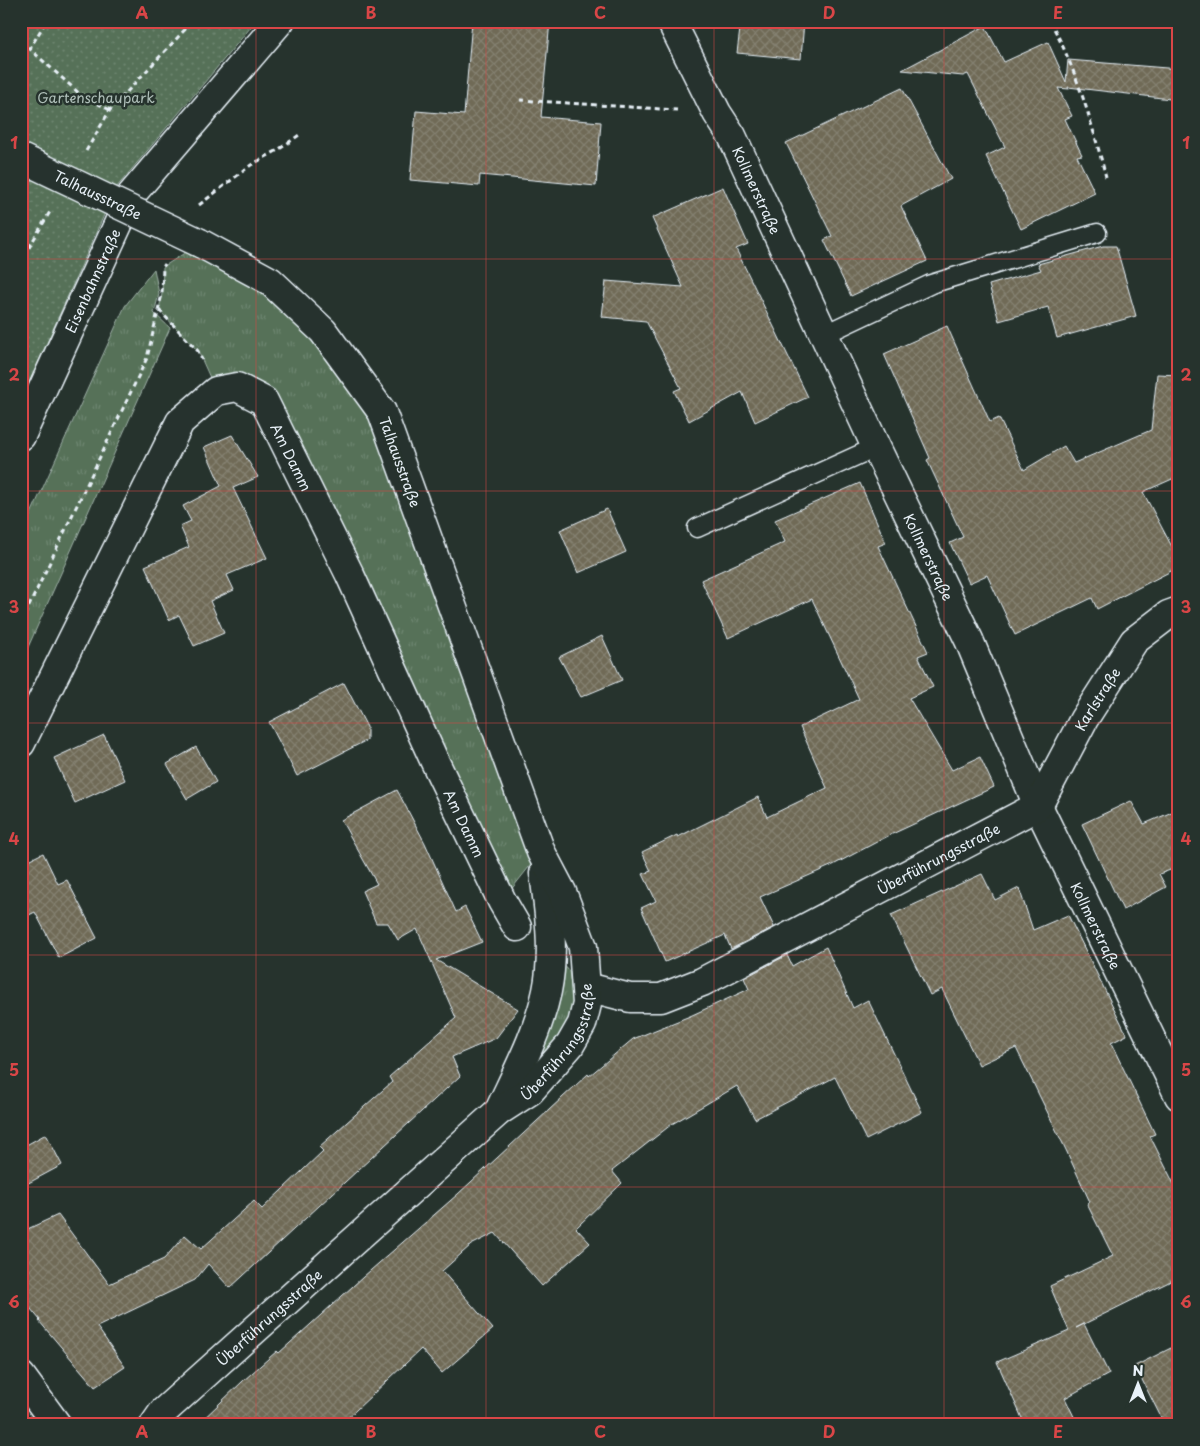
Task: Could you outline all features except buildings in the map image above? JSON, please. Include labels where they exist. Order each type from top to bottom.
[{"type":"street","name":"Eisenbahnstraße","points":[[21,436],[132,194],[280,21]]},
{"type":"street","name":"Kollmerstraße","points":[[671,21],[717,113],[732,136],[876,447],[969,640],[1038,806],[1179,1096]]},
{"type":"street","name":"Talhausstraße","points":[[21,158],[200,243],[270,282],[324,331],[382,412],[541,852],[562,892],[583,947],[587,986]]},
{"type":"street","name":"Am Damm","points":[[216,391],[237,387],[264,401],[350,575],[443,779],[517,927]]},
{"type":"street","points":[[21,743],[180,422],[216,391]]},
{"type":"street","name":"Karlstraße","points":[[1038,806],[1084,719],[1134,641],[1168,615],[1179,611]]},
{"type":"street","name":"Überführungsstraße","points":[[154,1425],[170,1406],[498,1111],[530,1091],[570,1045],[582,1024],[587,1004],[587,986],[630,998],[661,998],[702,982],[1038,806]]},
{"type":"street","name":"Talhausstraße","points":[[541,852],[551,931]]},
{"type":"street","points":[[551,931],[572,971],[587,986]]},
{"type":"street","points":[[498,1111],[539,1020],[547,990],[551,931]]},
{"type":"street","points":[[21,1376],[57,1425]]},
{"type":"lane","points":[[825,334],[931,284],[1097,233]]},
{"type":"lane","points":[[697,528],[876,447]]},
{"type":"path","points":[[29,50],[46,21]]},
{"type":"path","points":[[21,41],[81,95],[110,110],[193,21]]},
{"type":"path","points":[[1050,21],[1062,42],[1089,114],[1106,177]]},
{"type":"path","points":[[520,100],[717,113]]},
{"type":"path","points":[[192,210],[251,165],[278,150],[302,133]]},
{"type":"path","points":[[21,248],[31,244]]},
{"type":"path","points":[[21,623],[147,358],[162,294],[163,267],[167,259]]},
{"type":"path","points":[[159,310],[198,351],[216,391]]},
{"type":"green space","name":"Gartenschaupark","points":[[21,21],[256,21],[116,188],[21,401]]},
{"type":"green space","points":[[200,243],[270,281],[382,412],[541,852],[502,901],[264,401],[216,391],[198,351],[159,310],[162,294],[163,267]]},
{"type":"green space","points":[[154,269],[159,294],[154,313],[170,328],[21,663],[21,536],[125,306]]},
{"type":"green space","points":[[562,963],[569,971],[576,1020],[510,1097],[540,1045],[560,1000]]}]
